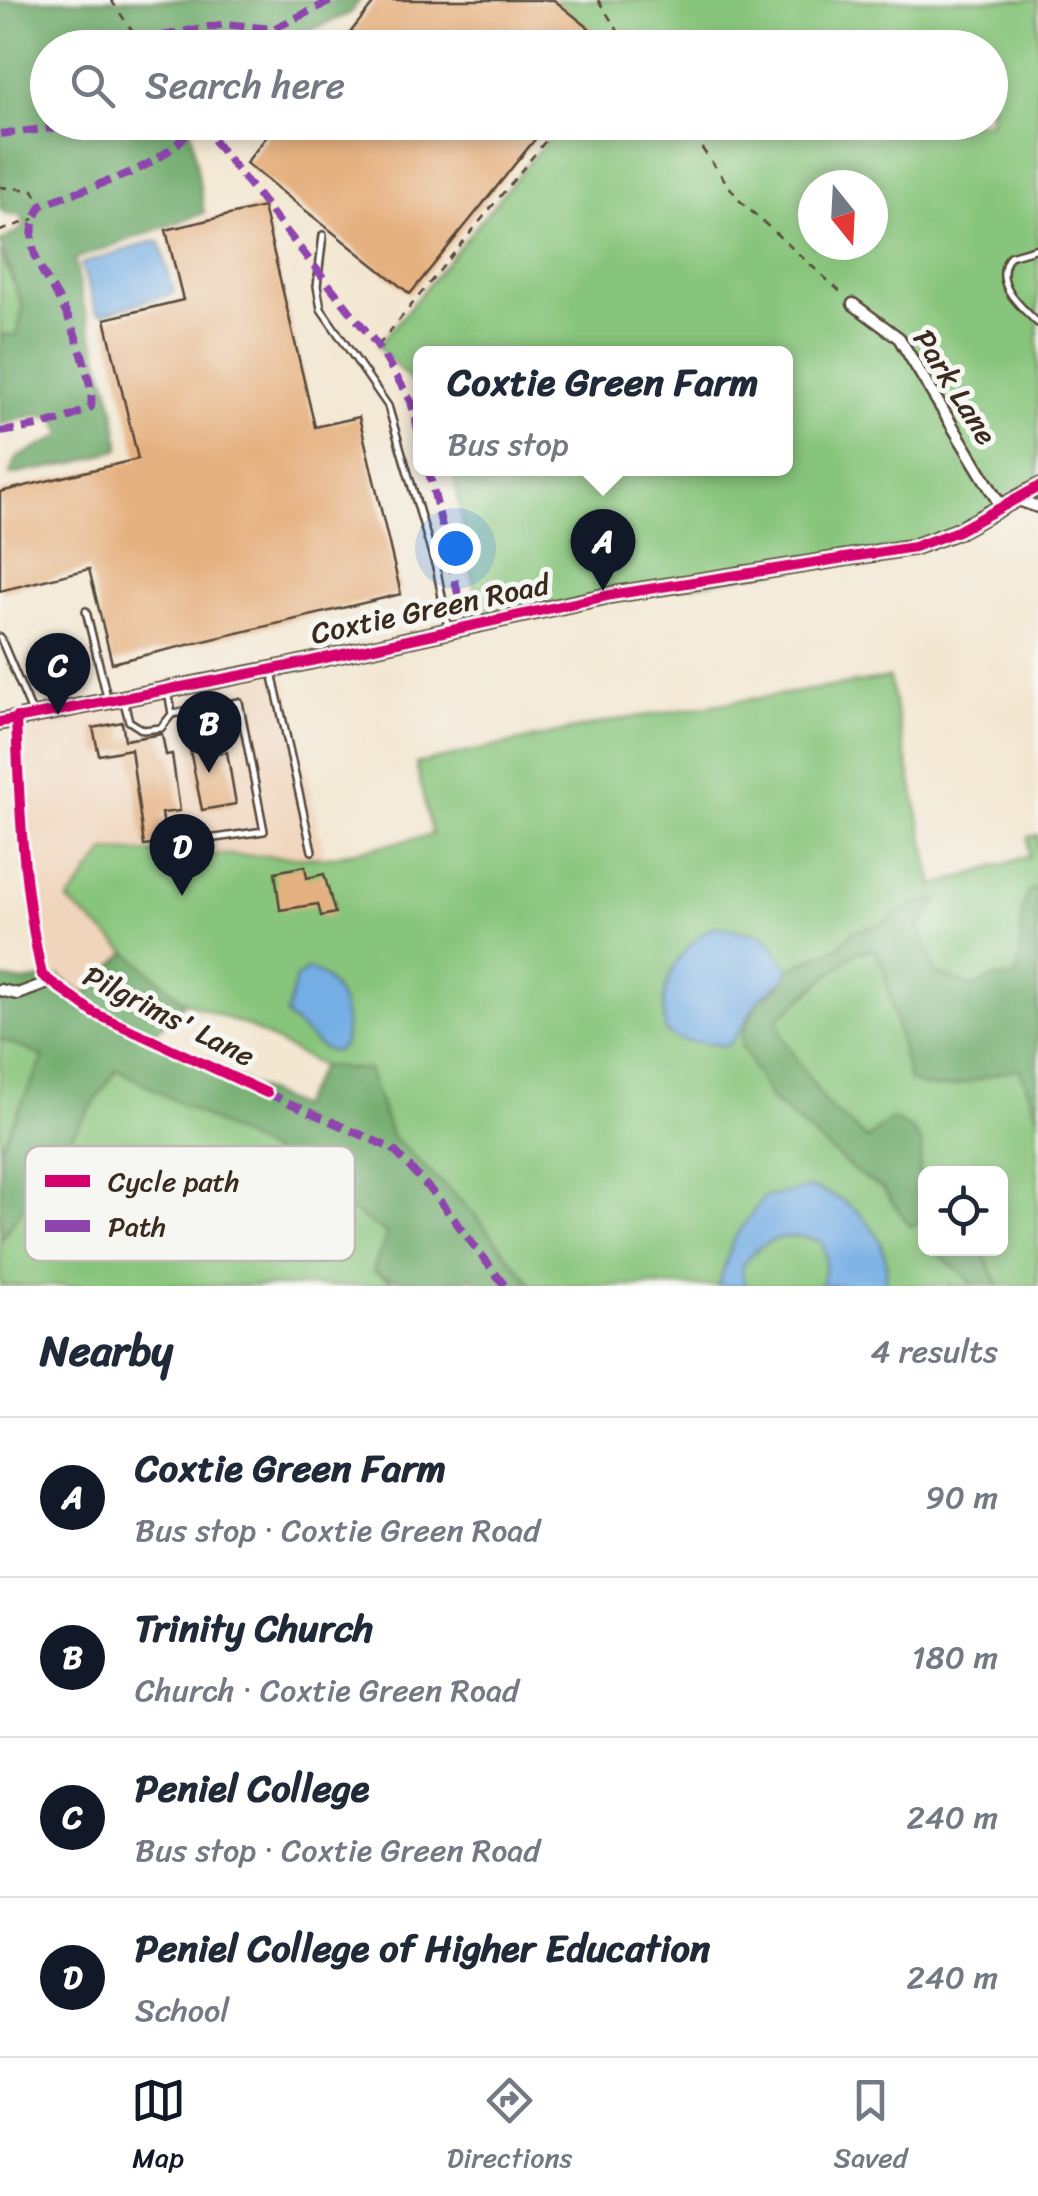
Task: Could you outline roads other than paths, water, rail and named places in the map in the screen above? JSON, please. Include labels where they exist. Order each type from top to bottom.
[{"type":"street","name":"Park Lane","points":[[853,304],[899,338],[1002,508]]},
{"type":"street","name":"Coxtie Green Road","points":[[0,722],[271,670],[611,594],[914,547],[958,531],[1038,487]]},
{"type":"street","points":[[1018,500],[1038,507]]},
{"type":"street","points":[[16,717],[31,927],[42,975],[50,982]]},
{"type":"street","name":"Pilgrims' Lane","points":[[0,990],[18,994],[50,982],[94,1013],[267,1093]]},
{"type":"lane","points":[[323,235],[316,286],[321,309],[388,406],[433,555],[449,631]]},
{"type":"lane","points":[[1038,248],[1010,256],[1004,271],[1010,296],[1038,323]]},
{"type":"lane","points":[[86,611],[115,698],[129,722],[143,730],[161,728],[172,714],[239,702],[264,831],[201,840]]},
{"type":"lane","points":[[0,637],[32,714]]},
{"type":"lane","points":[[271,670],[312,851]]},
{"type":"lane","points":[[167,688],[172,714]]},
{"type":"water","points":[[160,242],[174,293],[102,314],[96,311],[81,264]]},
{"type":"water","points":[[714,926],[766,936],[789,969],[780,983],[760,998],[727,1046],[680,1040],[666,1033],[664,1017],[667,986],[679,959]]},
{"type":"water","points":[[308,969],[328,981],[340,1000],[345,1035],[343,1046],[333,1052],[322,1048],[286,1016],[296,978]]},
{"type":"water","points":[[810,1188],[842,1200],[868,1222],[883,1252],[885,1286],[822,1286],[826,1256],[822,1243],[800,1236],[766,1243],[748,1258],[741,1268],[745,1286],[718,1286],[733,1240],[763,1198]]},
{"type":"place","name":"Coxtie Green Farm","points":[[603,591]]},
{"type":"place","name":"Peniel College","points":[[58,715]]},
{"type":"place","name":"Trinity Church","points":[[209,773]]},
{"type":"place","name":"Peniel College of Higher Education","points":[[182,896]]}]
